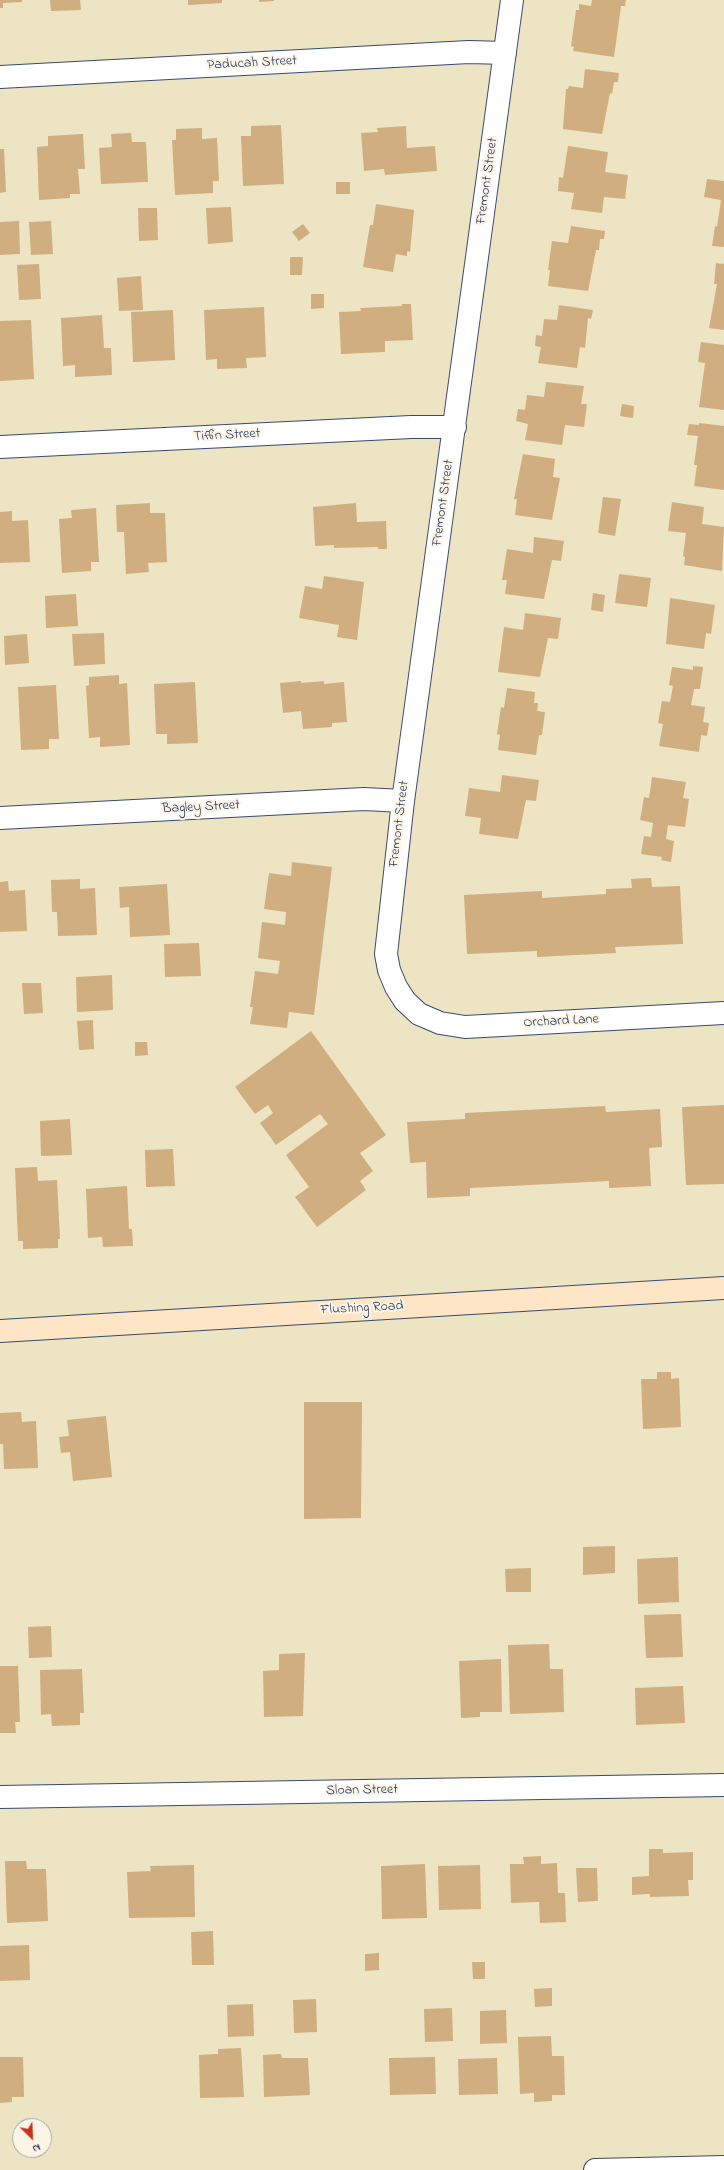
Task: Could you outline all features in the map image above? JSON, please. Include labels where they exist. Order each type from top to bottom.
[{"type":"main road","name":"Flushing Road","points":[[0,1331],[724,1288]]},
{"type":"street","name":"Fremont Street","points":[[405,1001],[392,980],[386,954],[403,801],[512,0]]},
{"type":"street","name":"Paducah Street","points":[[0,77],[469,52],[505,54]]},
{"type":"street","name":"Tiffin Street","points":[[0,447],[418,426],[455,427]]},
{"type":"street","name":"Bagley Street","points":[[0,818],[364,799],[403,801]]},
{"type":"street","name":"Orchard Lane","points":[[405,1001],[419,1014],[429,1019],[465,1027],[724,1013]]},
{"type":"street","name":"Sloan Street","points":[[0,1797],[724,1785]]},
{"type":"street","points":[[595,2170],[724,2167]]},
{"type":"building","points":[[0,0],[22,0],[22,2],[3,3],[3,8],[0,8]]},
{"type":"building","points":[[50,0],[80,0],[81,10],[51,11]]},
{"type":"building","points":[[188,0],[222,0],[222,3],[188,5]]},
{"type":"building","points":[[259,0],[274,0],[274,1],[259,2]]},
{"type":"building","points":[[592,0],[626,0],[625,6],[621,6],[614,57],[573,51],[574,47],[571,46],[576,10],[579,10],[579,4],[591,6]]},
{"type":"building","points":[[585,69],[619,73],[618,82],[614,82],[612,94],[610,93],[602,134],[563,129],[566,89],[568,89],[569,86],[583,88]]},
{"type":"building","points":[[281,125],[284,184],[243,186],[241,136],[251,136],[251,126]]},
{"type":"building","points":[[406,126],[407,148],[435,146],[437,171],[385,175],[384,169],[364,171],[361,133],[378,132],[377,128]]},
{"type":"building","points":[[202,128],[202,139],[217,138],[219,181],[213,181],[213,193],[175,195],[172,140],[176,140],[176,129]]},
{"type":"building","points":[[131,133],[132,142],[146,142],[148,182],[101,184],[99,148],[112,147],[111,134]]},
{"type":"building","points":[[83,134],[85,169],[78,169],[80,194],[70,194],[70,198],[39,200],[37,147],[48,146],[48,136]]},
{"type":"building","points":[[568,146],[608,152],[605,172],[628,175],[625,199],[604,197],[602,213],[571,209],[574,193],[558,191],[559,177],[563,178]]},
{"type":"building","points":[[0,149],[4,149],[6,192],[0,193]]},
{"type":"building","points":[[707,179],[724,181],[724,247],[712,246],[715,226],[717,227],[721,200],[704,197]]},
{"type":"building","points":[[336,182],[350,182],[350,194],[336,194]]},
{"type":"building","points":[[376,204],[414,210],[410,252],[407,251],[407,256],[396,254],[393,272],[363,267],[370,225],[373,225]]},
{"type":"building","points":[[231,207],[233,242],[208,244],[206,208]]},
{"type":"building","points":[[138,208],[157,208],[158,240],[139,241]]},
{"type":"building","points":[[19,221],[20,254],[0,255],[0,222]]},
{"type":"building","points":[[51,221],[53,254],[31,255],[29,222]]},
{"type":"building","points":[[303,224],[310,233],[299,241],[292,232]]},
{"type":"building","points":[[571,226],[605,231],[604,239],[600,239],[599,250],[596,250],[588,291],[548,286],[550,270],[548,270],[552,241],[568,243]]},
{"type":"building","points":[[290,257],[303,257],[302,275],[290,275]]},
{"type":"building","points":[[716,263],[724,264],[724,330],[709,328],[717,284],[714,284]]},
{"type":"building","points":[[39,264],[41,299],[19,300],[17,265]]},
{"type":"building","points":[[141,276],[143,310],[119,311],[117,278]]},
{"type":"building","points":[[311,294],[324,294],[324,308],[311,309]]},
{"type":"building","points":[[402,304],[411,304],[413,340],[385,341],[385,352],[341,354],[339,312],[361,311],[360,308],[402,306]]},
{"type":"building","points":[[559,305],[593,310],[591,319],[588,318],[585,348],[580,347],[577,368],[538,363],[541,347],[535,346],[536,335],[542,336],[544,319],[557,320]]},
{"type":"building","points":[[264,307],[266,357],[246,358],[247,368],[217,369],[217,359],[206,360],[204,310]]},
{"type":"building","points":[[173,310],[175,360],[133,362],[131,312]]},
{"type":"building","points":[[102,315],[104,348],[111,348],[112,375],[75,377],[75,365],[63,366],[61,318]]},
{"type":"building","points":[[31,320],[34,379],[0,381],[0,321]]},
{"type":"building","points":[[701,342],[724,345],[724,410],[699,407],[705,363],[698,362]]},
{"type":"building","points":[[546,382],[584,386],[581,404],[587,404],[584,427],[565,425],[562,445],[525,440],[528,424],[516,421],[518,409],[525,410],[527,395],[544,397]]},
{"type":"building","points":[[622,404],[634,406],[633,418],[620,416]]},
{"type":"building","points":[[699,423],[724,426],[724,490],[694,486],[697,465],[694,465],[698,436],[687,435],[689,424],[699,425]]},
{"type":"building","points":[[523,454],[555,459],[553,477],[560,478],[552,520],[515,515],[517,499],[514,499]]},
{"type":"building","points":[[603,497],[621,499],[615,536],[598,533]]},
{"type":"building","points":[[672,502],[704,507],[702,524],[724,527],[722,571],[684,565],[685,557],[683,556],[686,533],[668,531]]},
{"type":"building","points":[[150,503],[150,513],[165,513],[167,562],[148,563],[149,572],[126,574],[124,532],[117,532],[116,505]]},
{"type":"building","points":[[356,503],[357,522],[386,521],[387,549],[378,549],[378,547],[334,548],[334,545],[315,546],[313,507]]},
{"type":"building","points":[[96,508],[99,562],[91,562],[91,571],[62,573],[59,519],[72,518],[71,510]]},
{"type":"building","points":[[12,511],[12,521],[28,520],[30,562],[0,563],[0,512]]},
{"type":"building","points":[[534,537],[564,541],[561,561],[552,560],[544,599],[505,594],[507,580],[502,580],[507,549],[533,553]]},
{"type":"building","points":[[619,574],[651,578],[647,607],[615,603]]},
{"type":"building","points":[[324,576],[364,582],[357,640],[337,637],[339,625],[299,618],[305,586],[322,589]]},
{"type":"building","points":[[593,593],[605,595],[603,612],[591,610]]},
{"type":"building","points":[[76,594],[78,626],[46,628],[45,596]]},
{"type":"building","points":[[670,598],[715,605],[711,634],[706,633],[704,649],[666,644]]},
{"type":"building","points":[[525,613],[561,618],[558,639],[548,638],[540,677],[498,672],[504,627],[523,630]]},
{"type":"building","points":[[104,633],[105,664],[74,666],[72,634]]},
{"type":"building","points":[[27,634],[29,663],[5,665],[4,636]]},
{"type":"building","points":[[693,666],[703,667],[700,689],[694,689],[691,705],[705,707],[703,722],[709,723],[707,736],[701,735],[699,752],[659,746],[663,724],[658,723],[662,701],[670,702],[673,686],[669,685],[672,667],[693,670]]},
{"type":"building","points":[[119,675],[119,684],[127,683],[130,745],[100,747],[100,737],[89,738],[86,686],[89,685],[89,677]]},
{"type":"building","points":[[301,681],[301,683],[324,681],[324,684],[344,682],[347,722],[332,723],[332,727],[303,729],[301,711],[283,713],[280,683]]},
{"type":"building","points":[[195,682],[198,743],[167,744],[167,734],[156,734],[154,684]]},
{"type":"building","points":[[56,685],[59,739],[49,739],[49,749],[21,750],[18,687]]},
{"type":"building","points":[[507,688],[535,692],[534,703],[538,703],[537,711],[545,712],[542,735],[539,735],[536,755],[498,750],[500,735],[497,734],[501,707],[504,708]]},
{"type":"building","points":[[502,775],[539,780],[536,801],[526,800],[518,839],[479,834],[481,818],[465,816],[469,788],[500,792]]},
{"type":"building","points":[[652,777],[686,782],[683,798],[689,799],[685,827],[668,825],[666,839],[674,841],[671,862],[661,860],[662,857],[641,854],[644,836],[651,837],[653,823],[640,820],[644,797],[649,798]]},
{"type":"building","points":[[292,862],[332,867],[314,1015],[289,1012],[287,1028],[250,1024],[253,1007],[250,1007],[255,971],[278,974],[280,961],[258,958],[262,922],[285,925],[286,912],[264,909],[269,873],[291,876]]},
{"type":"building","points":[[651,878],[652,887],[680,886],[683,944],[615,947],[616,953],[537,957],[537,951],[467,954],[464,895],[542,891],[542,898],[606,894],[606,889],[632,888],[631,879]]},
{"type":"building","points":[[80,879],[80,889],[95,888],[97,935],[58,936],[57,912],[52,912],[51,880]]},
{"type":"building","points":[[8,881],[9,891],[25,890],[27,931],[0,932],[0,882]]},
{"type":"building","points":[[167,884],[170,935],[130,937],[129,907],[120,908],[119,887]]},
{"type":"building","points":[[199,943],[201,976],[165,977],[164,944]]},
{"type":"building","points":[[112,975],[113,1010],[77,1012],[76,977]]},
{"type":"building","points":[[22,983],[41,983],[43,1013],[24,1014]]},
{"type":"building","points":[[93,1020],[94,1049],[79,1050],[77,1021]]},
{"type":"building","points":[[311,1031],[386,1135],[360,1153],[373,1171],[360,1181],[366,1190],[317,1227],[295,1197],[309,1187],[286,1155],[328,1124],[320,1114],[276,1145],[260,1123],[273,1113],[268,1105],[255,1114],[235,1087]]},
{"type":"building","points":[[135,1042],[147,1042],[148,1055],[135,1056]]},
{"type":"building","points":[[724,1105],[724,1184],[686,1185],[682,1107]]},
{"type":"building","points":[[605,1106],[606,1112],[660,1109],[662,1147],[649,1148],[651,1186],[609,1188],[609,1181],[470,1188],[470,1196],[427,1198],[426,1162],[410,1163],[407,1122],[465,1119],[465,1113]]},
{"type":"building","points":[[70,1119],[72,1155],[41,1156],[40,1121]]},
{"type":"building","points":[[173,1149],[175,1186],[146,1187],[145,1150]]},
{"type":"building","points":[[37,1167],[38,1181],[57,1180],[60,1239],[58,1239],[58,1248],[23,1249],[23,1241],[18,1241],[15,1168]]},
{"type":"building","points":[[127,1186],[129,1229],[132,1229],[133,1246],[103,1247],[102,1237],[88,1238],[86,1189]]},
{"type":"building","points":[[657,1372],[671,1372],[671,1379],[679,1378],[681,1427],[643,1429],[641,1379],[657,1379]]},
{"type":"building","points":[[304,1402],[362,1402],[361,1518],[304,1519]]},
{"type":"building","points":[[21,1412],[22,1422],[36,1421],[38,1468],[4,1469],[3,1444],[0,1444],[0,1413]]},
{"type":"building","points":[[106,1416],[112,1477],[73,1481],[70,1452],[61,1453],[59,1437],[69,1436],[67,1420]]},
{"type":"building","points":[[615,1546],[615,1573],[583,1575],[583,1547]]},
{"type":"building","points":[[678,1557],[679,1602],[638,1604],[637,1559]]},
{"type":"building","points":[[531,1568],[531,1592],[506,1592],[505,1569]]},
{"type":"building","points":[[681,1614],[683,1657],[646,1658],[644,1615]]},
{"type":"building","points":[[51,1626],[52,1657],[29,1658],[28,1627]]},
{"type":"building","points":[[549,1644],[550,1669],[563,1669],[564,1712],[510,1714],[508,1645]]},
{"type":"building","points":[[305,1653],[303,1716],[264,1717],[263,1671],[279,1670],[279,1654]]},
{"type":"building","points":[[501,1659],[502,1712],[480,1712],[480,1717],[461,1718],[459,1661]]},
{"type":"building","points":[[0,1666],[18,1666],[20,1722],[15,1722],[16,1733],[0,1733]]},
{"type":"building","points":[[82,1669],[84,1713],[80,1713],[80,1725],[52,1726],[51,1714],[41,1715],[40,1670]]},
{"type":"building","points":[[683,1686],[685,1723],[636,1725],[635,1688]]},
{"type":"building","points":[[649,1849],[663,1849],[663,1853],[693,1852],[693,1880],[688,1880],[689,1896],[650,1897],[650,1894],[632,1895],[632,1877],[649,1876]]},
{"type":"building","points":[[541,1856],[541,1864],[557,1863],[558,1893],[565,1893],[566,1922],[540,1923],[539,1902],[511,1903],[510,1864],[524,1864],[523,1857]]},
{"type":"building","points":[[5,1861],[26,1861],[27,1869],[46,1869],[48,1921],[7,1923]]},
{"type":"building","points":[[425,1864],[427,1918],[382,1919],[381,1866]]},
{"type":"building","points":[[194,1865],[195,1917],[129,1918],[127,1872],[151,1871],[150,1866]]},
{"type":"building","points":[[480,1865],[481,1909],[439,1910],[438,1866]]},
{"type":"building","points":[[576,1868],[597,1868],[598,1901],[578,1902]]},
{"type":"building","points":[[213,1931],[214,1965],[192,1965],[191,1932]]},
{"type":"building","points":[[29,1945],[30,1980],[0,1981],[0,1946]]},
{"type":"building","points":[[379,1953],[379,1970],[365,1971],[365,1954]]},
{"type":"building","points":[[472,1962],[485,1962],[485,1979],[473,1979]]},
{"type":"building","points":[[552,1988],[552,2006],[535,2007],[534,1989]]},
{"type":"building","points":[[316,1999],[317,2032],[294,2033],[293,2000]]},
{"type":"building","points":[[253,2004],[254,2036],[228,2037],[227,2005]]},
{"type":"building","points":[[452,2008],[453,2041],[425,2042],[424,2009]]},
{"type":"building","points":[[506,2010],[507,2043],[480,2044],[480,2011]]},
{"type":"building","points":[[551,2036],[552,2056],[564,2056],[565,2095],[552,2095],[552,2101],[534,2102],[534,2093],[520,2094],[518,2037]]},
{"type":"building","points":[[241,2048],[244,2097],[200,2098],[199,2055],[218,2054],[218,2049]]},
{"type":"building","points":[[281,2054],[282,2058],[308,2058],[310,2095],[264,2097],[263,2055]]},
{"type":"building","points":[[0,2057],[23,2057],[24,2097],[12,2097],[12,2102],[0,2103]]},
{"type":"building","points":[[435,2057],[436,2094],[390,2095],[389,2058]]},
{"type":"building","points":[[497,2058],[498,2094],[459,2095],[458,2059]]}]
